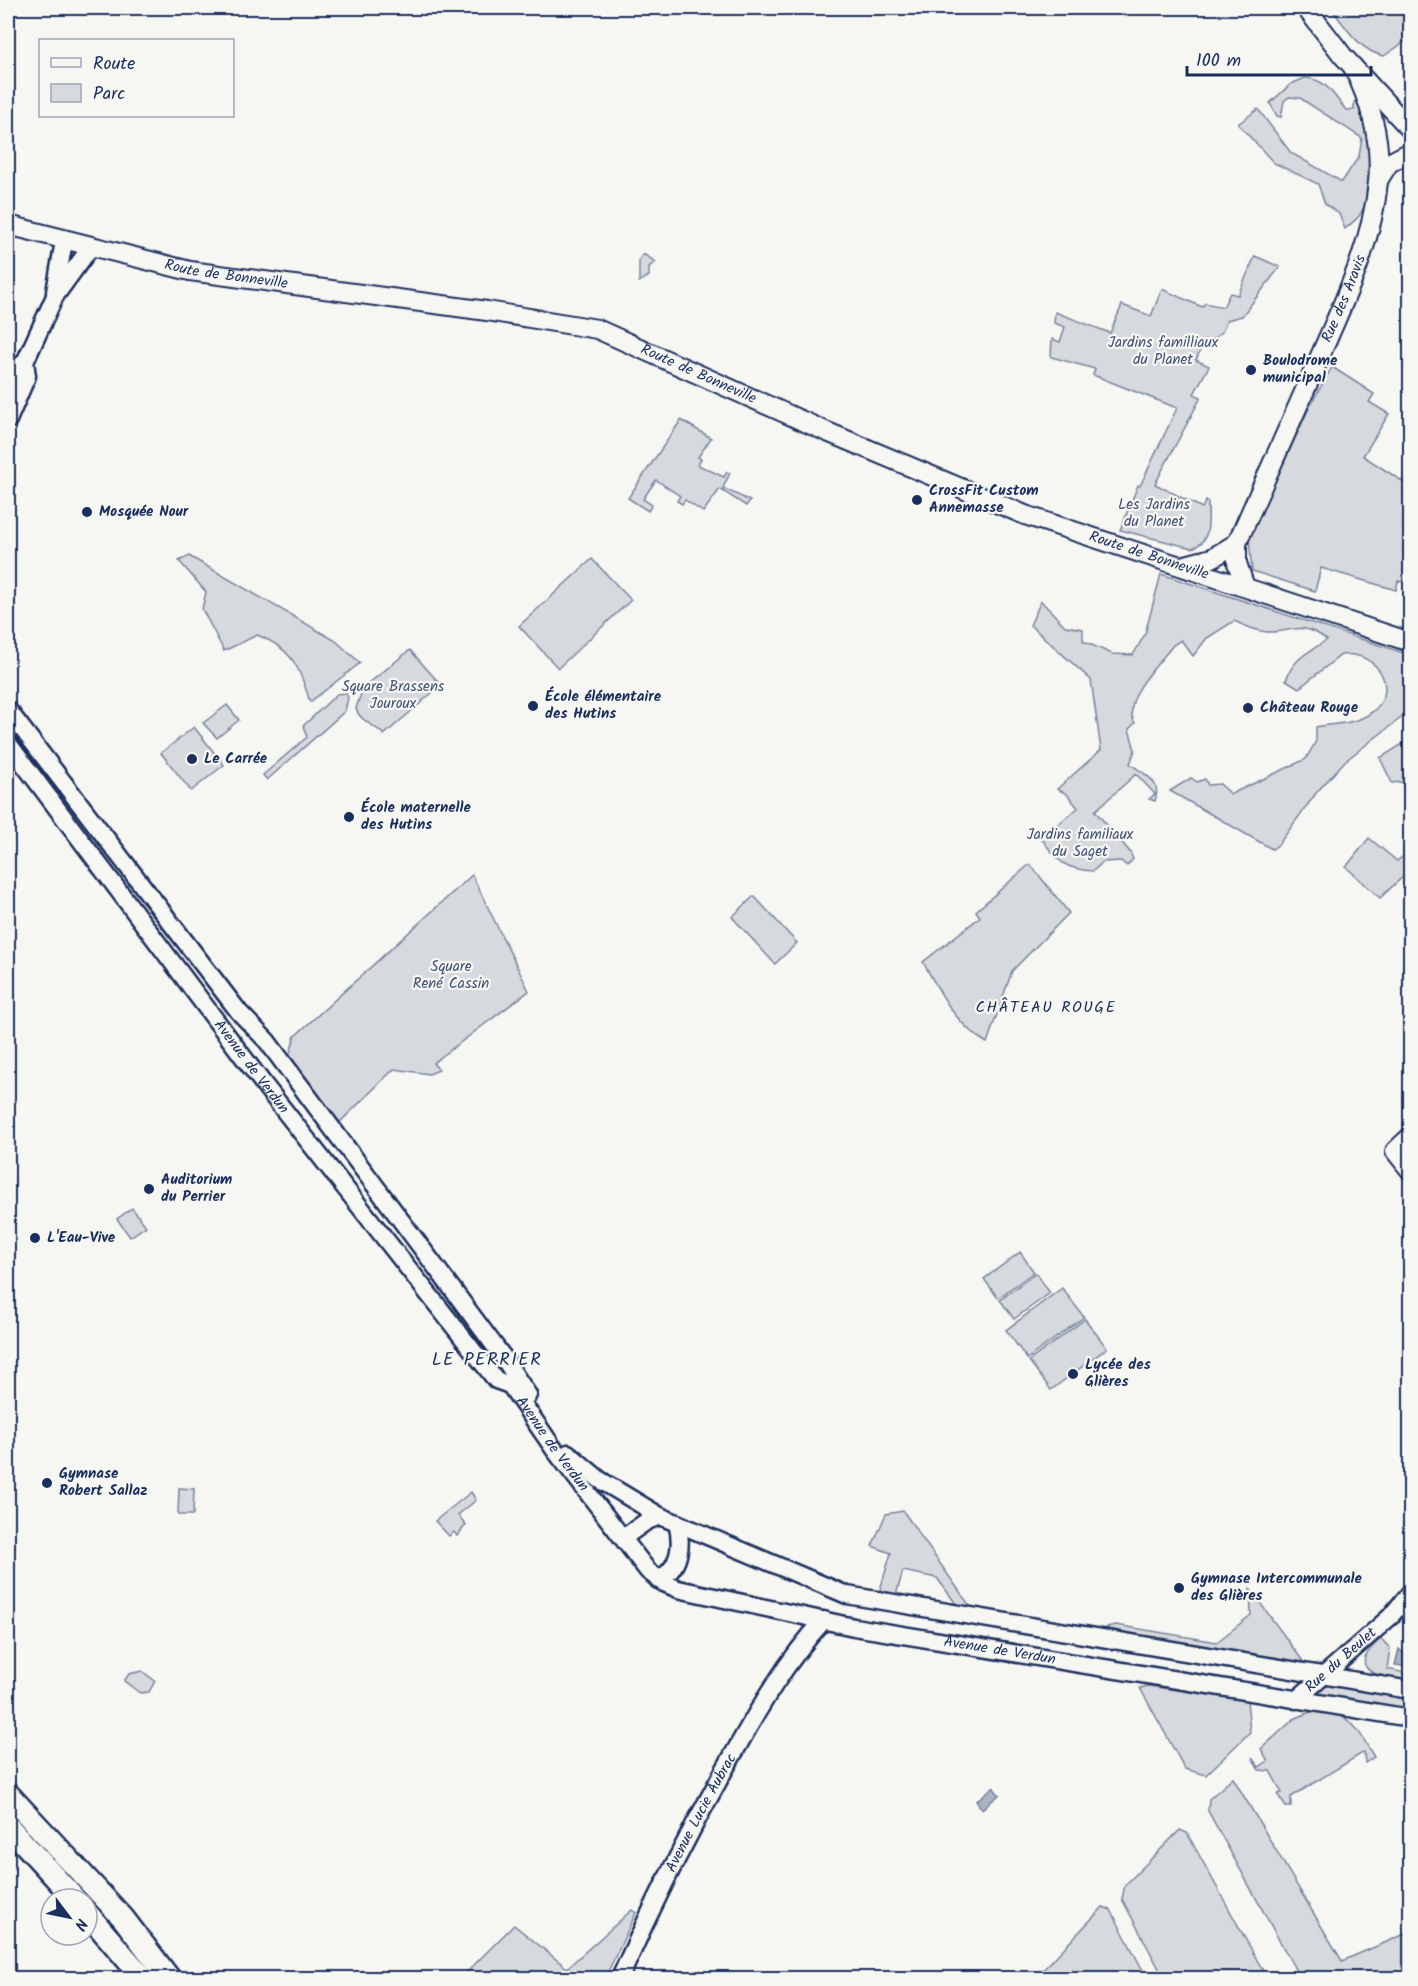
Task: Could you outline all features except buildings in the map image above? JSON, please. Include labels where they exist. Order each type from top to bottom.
[{"type":"main road","points":[[1306,8],[1353,67],[1410,129]]},
{"type":"main road","points":[[1318,8],[1344,42],[1410,113]]},
{"type":"main road","name":"Rue des Aravis","points":[[1237,543],[1356,272],[1369,231],[1378,181],[1376,129],[1368,101],[1353,67]]},
{"type":"main road","points":[[1378,181],[1389,163],[1410,152]]},
{"type":"main road","name":"Route de Bonneville","points":[[8,225],[90,248],[217,276],[487,310],[597,329],[825,431],[1017,512],[1410,642]]},
{"type":"main road","points":[[1182,566],[1212,558],[1237,543]]},
{"type":"main road","points":[[1237,543],[1236,557],[1245,587]]},
{"type":"main road","name":"Route de Bonneville","points":[[1361,625],[1410,631]]},
{"type":"main road","points":[[1410,1137],[1395,1151],[1410,1170]]},
{"type":"main road","points":[[11,1812],[66,1887]]},
{"type":"main road","points":[[11,1812],[116,1911],[169,1978]]},
{"type":"main road","points":[[99,1908],[116,1911]]},
{"type":"main road","points":[[105,1933],[116,1911]]},
{"type":"main road","points":[[99,1926],[138,1972],[149,1951]]},
{"type":"street","points":[[8,386],[14,371],[25,363],[54,296],[64,241]]},
{"type":"street","points":[[54,296],[90,248]]},
{"type":"street","points":[[8,420],[27,376],[25,363]]},
{"type":"street","name":"Avenue de Verdun","points":[[8,710],[239,1012],[267,1041],[512,1369],[556,1439],[595,1477],[660,1516],[830,1589],[866,1600],[1410,1690]]},
{"type":"street","name":"Avenue de Verdun","points":[[8,743],[265,1086],[496,1380],[510,1385],[554,1449],[658,1580],[678,1589],[854,1628],[1410,1718]]},
{"type":"street","points":[[623,1538],[647,1521],[660,1516]]},
{"type":"street","points":[[658,1580],[670,1572],[677,1560],[680,1541],[677,1523]]},
{"type":"street","name":"Rue du Beulet","points":[[1296,1700],[1390,1617],[1410,1593]]},
{"type":"street","name":"Avenue Lucie Aubrac","points":[[789,1612],[794,1614],[798,1628],[795,1652]]},
{"type":"street","name":"Avenue Lucie Aubrac","points":[[620,1978],[652,1907],[705,1804],[795,1652],[824,1620]]},
{"type":"green space","points":[[1331,8],[1410,8],[1410,38],[1384,56],[1375,53],[1353,37]]},
{"type":"green space","points":[[1305,78],[1319,81],[1346,110],[1354,110],[1354,102],[1358,100],[1368,143],[1369,190],[1359,216],[1345,229],[1339,214],[1325,204],[1318,184],[1274,163],[1238,124],[1258,109],[1291,153],[1342,182],[1359,156],[1362,138],[1300,98],[1289,97],[1284,101],[1281,117],[1277,116],[1270,103],[1291,84]]},
{"type":"green space","points":[[643,254],[656,262],[649,267],[649,276],[639,282],[639,260]]},
{"type":"green space","points":[[1255,256],[1280,267],[1242,316],[1227,320],[1222,332],[1210,342],[1205,340],[1196,360],[1209,366],[1194,394],[1201,397],[1155,484],[1202,508],[1206,501],[1208,502],[1206,536],[1203,541],[1192,548],[1120,530],[1138,485],[1140,486],[1177,408],[1093,375],[1095,369],[1051,357],[1052,339],[1060,342],[1065,327],[1054,323],[1055,312],[1110,333],[1122,305],[1151,316],[1162,289],[1202,307],[1205,303],[1223,307],[1230,293],[1238,295]]},
{"type":"green space","points":[[1332,367],[1374,394],[1369,402],[1389,414],[1363,456],[1410,486],[1410,574],[1406,582],[1398,581],[1396,590],[1321,568],[1315,591],[1252,571],[1249,538],[1310,406]]},
{"type":"green space","points":[[681,420],[711,438],[698,457],[701,459],[698,465],[724,477],[727,472],[730,473],[723,488],[750,501],[746,506],[720,489],[703,512],[685,500],[682,504],[677,501],[680,496],[656,480],[643,499],[652,505],[648,511],[628,498]]},
{"type":"green space","points":[[189,556],[336,641],[360,663],[310,702],[293,661],[279,646],[269,640],[257,635],[224,651],[202,609],[206,592],[179,561]]},
{"type":"green space","points":[[592,559],[631,600],[558,668],[519,626]]},
{"type":"green space","name":"Jardins familiaux du Saget","points":[[1161,574],[1410,655],[1410,711],[1345,761],[1317,792],[1278,845],[1272,849],[1170,791],[1191,778],[1197,782],[1205,779],[1208,785],[1220,784],[1231,794],[1306,759],[1316,741],[1316,727],[1354,721],[1366,716],[1377,707],[1383,697],[1385,687],[1382,676],[1367,660],[1355,655],[1341,655],[1299,688],[1286,680],[1293,666],[1302,656],[1327,640],[1309,630],[1267,632],[1234,621],[1207,638],[1193,656],[1181,640],[1173,645],[1143,682],[1133,704],[1132,714],[1135,723],[1129,729],[1135,750],[1130,764],[1154,783],[1157,794],[1155,801],[1149,799],[1155,794],[1136,774],[1095,811],[1130,852],[1133,859],[1127,866],[1121,861],[1103,862],[1093,871],[1068,866],[1052,853],[1041,838],[1078,808],[1067,794],[1057,789],[1101,750],[1091,680],[1030,625],[1041,601],[1065,626],[1083,629],[1083,641],[1112,654],[1133,655],[1145,634]]},
{"type":"green space","name":"Square Brassens Jouroux","points":[[410,650],[441,685],[384,735],[364,720],[356,708],[363,688]]},
{"type":"green space","points":[[346,693],[348,698],[345,711],[267,780],[263,775],[307,737],[303,726],[337,694]]},
{"type":"green space","points":[[227,705],[239,720],[217,738],[203,723]]},
{"type":"green space","name":"Le Carrée","points":[[194,727],[224,765],[191,791],[161,753]]},
{"type":"green space","points":[[1409,740],[1410,781],[1392,783],[1380,758]]},
{"type":"green space","points":[[1369,838],[1397,861],[1402,857],[1410,865],[1408,872],[1380,898],[1346,867]]},
{"type":"green space","points":[[1030,864],[1069,913],[1012,971],[987,1043],[976,1036],[957,1017],[923,962],[980,917],[976,911]]},
{"type":"green space","name":"Square René Cassin","points":[[472,875],[529,991],[433,1063],[439,1070],[429,1074],[394,1069],[338,1124],[289,1057],[295,1036]]},
{"type":"green space","points":[[754,896],[797,943],[775,964],[732,917]]},
{"type":"green space","points":[[132,1208],[146,1226],[130,1237],[117,1219]]},
{"type":"green space","points":[[1020,1252],[1034,1272],[998,1298],[984,1279]]},
{"type":"green space","points":[[1036,1273],[1050,1293],[1014,1319],[1000,1300]]},
{"type":"green space","points":[[1062,1288],[1084,1317],[1027,1359],[1006,1330]]},
{"type":"green space","points":[[1085,1319],[1107,1348],[1051,1390],[1029,1361]]},
{"type":"green space","points":[[179,1488],[194,1489],[193,1515],[178,1515]]},
{"type":"green space","points":[[471,1492],[476,1500],[458,1515],[466,1525],[457,1536],[454,1532],[449,1536],[435,1521]]},
{"type":"green space","points":[[903,1511],[972,1609],[957,1605],[937,1578],[903,1571],[896,1595],[880,1590],[891,1553],[872,1546],[886,1514]]},
{"type":"green space","points":[[1250,1589],[1305,1664],[1106,1629],[1116,1625],[1217,1642],[1251,1615]]},
{"type":"green space","points":[[1381,1639],[1390,1648],[1387,1669],[1410,1674],[1410,1681],[1378,1674],[1365,1666],[1365,1659],[1370,1650]]},
{"type":"green space","points":[[142,1671],[155,1681],[149,1692],[140,1693],[124,1681],[129,1674]]},
{"type":"green space","points":[[1329,1682],[1410,1696],[1410,1713],[1313,1697]]},
{"type":"green space","points":[[1148,1686],[1247,1700],[1250,1732],[1206,1775],[1185,1769],[1140,1688]]},
{"type":"green space","points":[[1315,1710],[1346,1719],[1357,1730],[1374,1757],[1365,1763],[1364,1752],[1291,1797],[1291,1807],[1286,1807],[1277,1794],[1282,1793],[1270,1771],[1259,1770],[1252,1758],[1259,1767],[1268,1761],[1261,1749],[1294,1719]]},
{"type":"green space","points":[[1233,1778],[1342,1961],[1410,1932],[1410,1978],[1300,1978],[1208,1811],[1209,1799]]},
{"type":"green space","points":[[1180,1830],[1187,1833],[1267,1978],[1164,1978],[1122,1899],[1125,1885]]},
{"type":"green space","points":[[1103,1907],[1111,1910],[1147,1978],[1041,1978],[1042,1971]]},
{"type":"green space","points":[[632,1910],[636,1913],[605,1978],[461,1978],[514,1925],[567,1968]]},
{"type":"shaded area","points":[[1399,1649],[1410,1660],[1409,1667],[1395,1665]]},
{"type":"shaded area","points":[[993,1787],[999,1795],[982,1809],[976,1801]]},
{"type":"place","name":"Boulodrome municipal","points":[[1251,370]]},
{"type":"place","name":"CrossFit Custom Annemasse","points":[[917,500]]},
{"type":"place","name":"Mosquée Nour","points":[[87,512]]},
{"type":"place","name":"École élémentaire des Hutins","points":[[533,706]]},
{"type":"place","name":"Château Rouge","points":[[1248,708]]},
{"type":"place","name":"Le Carrée","points":[[192,759]]},
{"type":"place","name":"École maternelle des Hutins","points":[[349,817]]},
{"type":"place","name":"Auditorium du Perrier","points":[[149,1189]]},
{"type":"place","name":"L'Eau-Vive","points":[[35,1238]]},
{"type":"place","name":"Lycée des Glières","points":[[1073,1374]]},
{"type":"place","name":"Gymnase Robert Sallaz","points":[[47,1483]]},
{"type":"place","name":"Gymnase Intercommunale des Glières","points":[[1179,1588]]},
{"type":"district","name":"CHÂTEAU ROUGE","points":[[1046,1007]]},
{"type":"district","name":"LE PERRIER","points":[[487,1360]]},
{"type":"park label","name":"Jardins familliaux du Planet","points":[[1163,352]]},
{"type":"park label","name":"Les Jardins du Planet","points":[[1154,514]]}]
